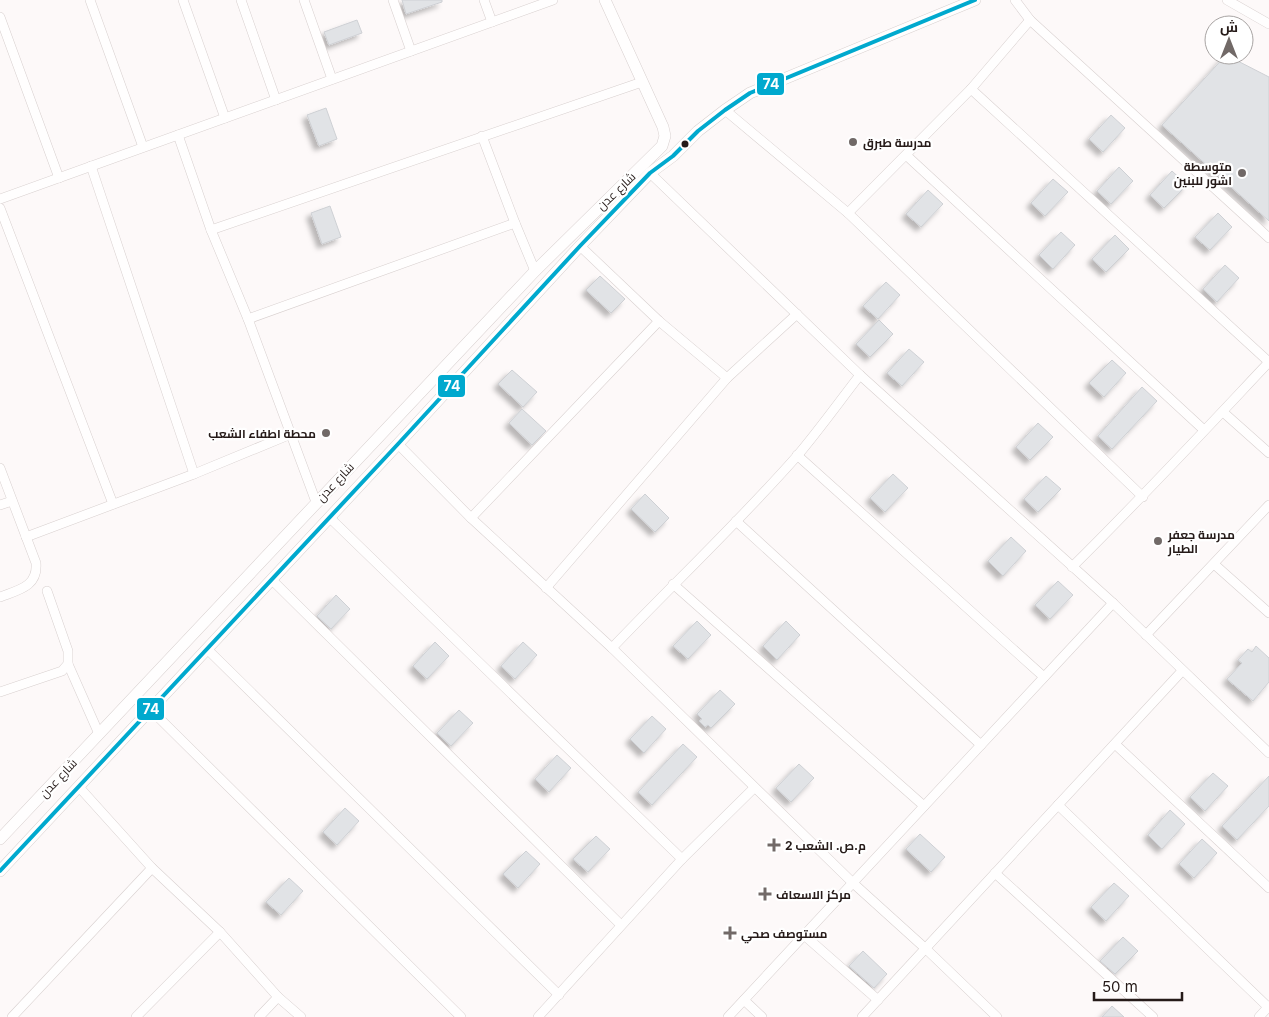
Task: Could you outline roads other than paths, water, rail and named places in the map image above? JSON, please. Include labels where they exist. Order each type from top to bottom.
[{"type":"street","points":[[90,0],[143,147]]},
{"type":"street","points":[[183,0],[225,118]]},
{"type":"street","points":[[241,0],[276,100]]},
{"type":"street","points":[[304,0],[332,80]]},
{"type":"street","points":[[394,0],[411,51]]},
{"type":"street","points":[[484,0],[492,22]]},
{"type":"street","points":[[0,199],[553,0]]},
{"type":"street","points":[[211,230],[642,82],[605,0]]},
{"type":"street","name":"شارع عدن","points":[[0,871],[5,859],[79,786],[382,463],[580,246],[650,173],[674,156],[698,131],[750,94],[976,0]]},
{"type":"street","points":[[1015,0],[1030,20],[1269,238]]},
{"type":"street","points":[[1227,0],[1269,24]]},
{"type":"street","points":[[0,17],[59,178]]},
{"type":"street","points":[[848,213],[971,89],[1030,20]]},
{"type":"street","name":"شارع عدن","points":[[0,839],[535,271],[658,150],[664,141],[663,127],[642,82]]},
{"type":"street","points":[[971,89],[1269,362],[1143,497],[1072,567]]},
{"type":"street","points":[[725,110],[848,213],[1143,497]]},
{"type":"street","points":[[178,135],[211,230],[248,319],[316,502]]},
{"type":"street","points":[[482,136],[535,271]]},
{"type":"street","points":[[906,155],[1204,430]]},
{"type":"street","points":[[91,166],[194,474]]},
{"type":"street","points":[[650,173],[860,375],[1113,603],[1269,753]]},
{"type":"street","points":[[0,208],[113,504]]},
{"type":"street","points":[[248,319],[515,223]]},
{"type":"street","points":[[580,246],[659,321],[728,378]]},
{"type":"street","points":[[546,588],[728,378],[797,314]]},
{"type":"street","points":[[471,518],[659,321]]},
{"type":"street","points":[[612,648],[736,521],[797,455],[860,375]]},
{"type":"street","points":[[1223,412],[1269,453]]},
{"type":"street","points":[[26,537],[194,474],[291,434]]},
{"type":"street","points":[[398,444],[471,518],[612,648],[853,883],[997,1017]]},
{"type":"street","points":[[361,455],[382,463]]},
{"type":"street","points":[[797,455],[1044,677]]},
{"type":"street","points":[[0,468],[36,563],[33,580],[25,587],[0,597]]},
{"type":"street","points":[[0,506],[12,501]]},
{"type":"street","points":[[1146,635],[1269,505]]},
{"type":"street","points":[[330,518],[682,859]]},
{"type":"street","points":[[736,521],[981,745]]},
{"type":"street","points":[[1214,564],[1269,614]]},
{"type":"street","points":[[272,580],[621,925]]},
{"type":"street","points":[[673,584],[924,806]]},
{"type":"street","points":[[47,591],[68,651],[68,664],[99,734]]},
{"type":"street","points":[[728,1017],[1113,603]]},
{"type":"street","points":[[207,649],[560,995]]},
{"type":"street","points":[[0,692],[62,671],[68,664]]},
{"type":"street","points":[[862,1017],[1182,671]]},
{"type":"street","points":[[150,710],[461,1017]]},
{"type":"street","points":[[1115,744],[1269,888]]},
{"type":"street","points":[[79,786],[152,868],[220,932],[278,997],[301,1017]]},
{"type":"street","points":[[538,1017],[682,859],[754,788]]},
{"type":"street","points":[[1058,805],[1269,1007],[1259,1017]]},
{"type":"street","points":[[12,1017],[152,868]]},
{"type":"street","points":[[996,873],[1152,1017]]},
{"type":"street","points":[[136,1017],[220,932]]},
{"type":"street","points":[[804,935],[878,1000]]},
{"type":"street","points":[[259,1017],[278,997]]},
{"type":"street","points":[[744,1000],[762,1017]]},
{"type":"place","name":"مدرسة طبرق","points":[[853,142]]},
{"type":"place","name":"متوسطة اشور للبنين","points":[[1242,173]]},
{"type":"place","name":"محطة اطفاء الشعب","points":[[326,433]]},
{"type":"place","name":"مدرسة جعفر الطيار","points":[[1158,541]]},
{"type":"place","name":"م.ص. الشعب 2","points":[[774,845]]},
{"type":"place","name":"مركز الاسعاف","points":[[765,894]]},
{"type":"place","name":"مستوصف صحي","points":[[730,933]]}]
